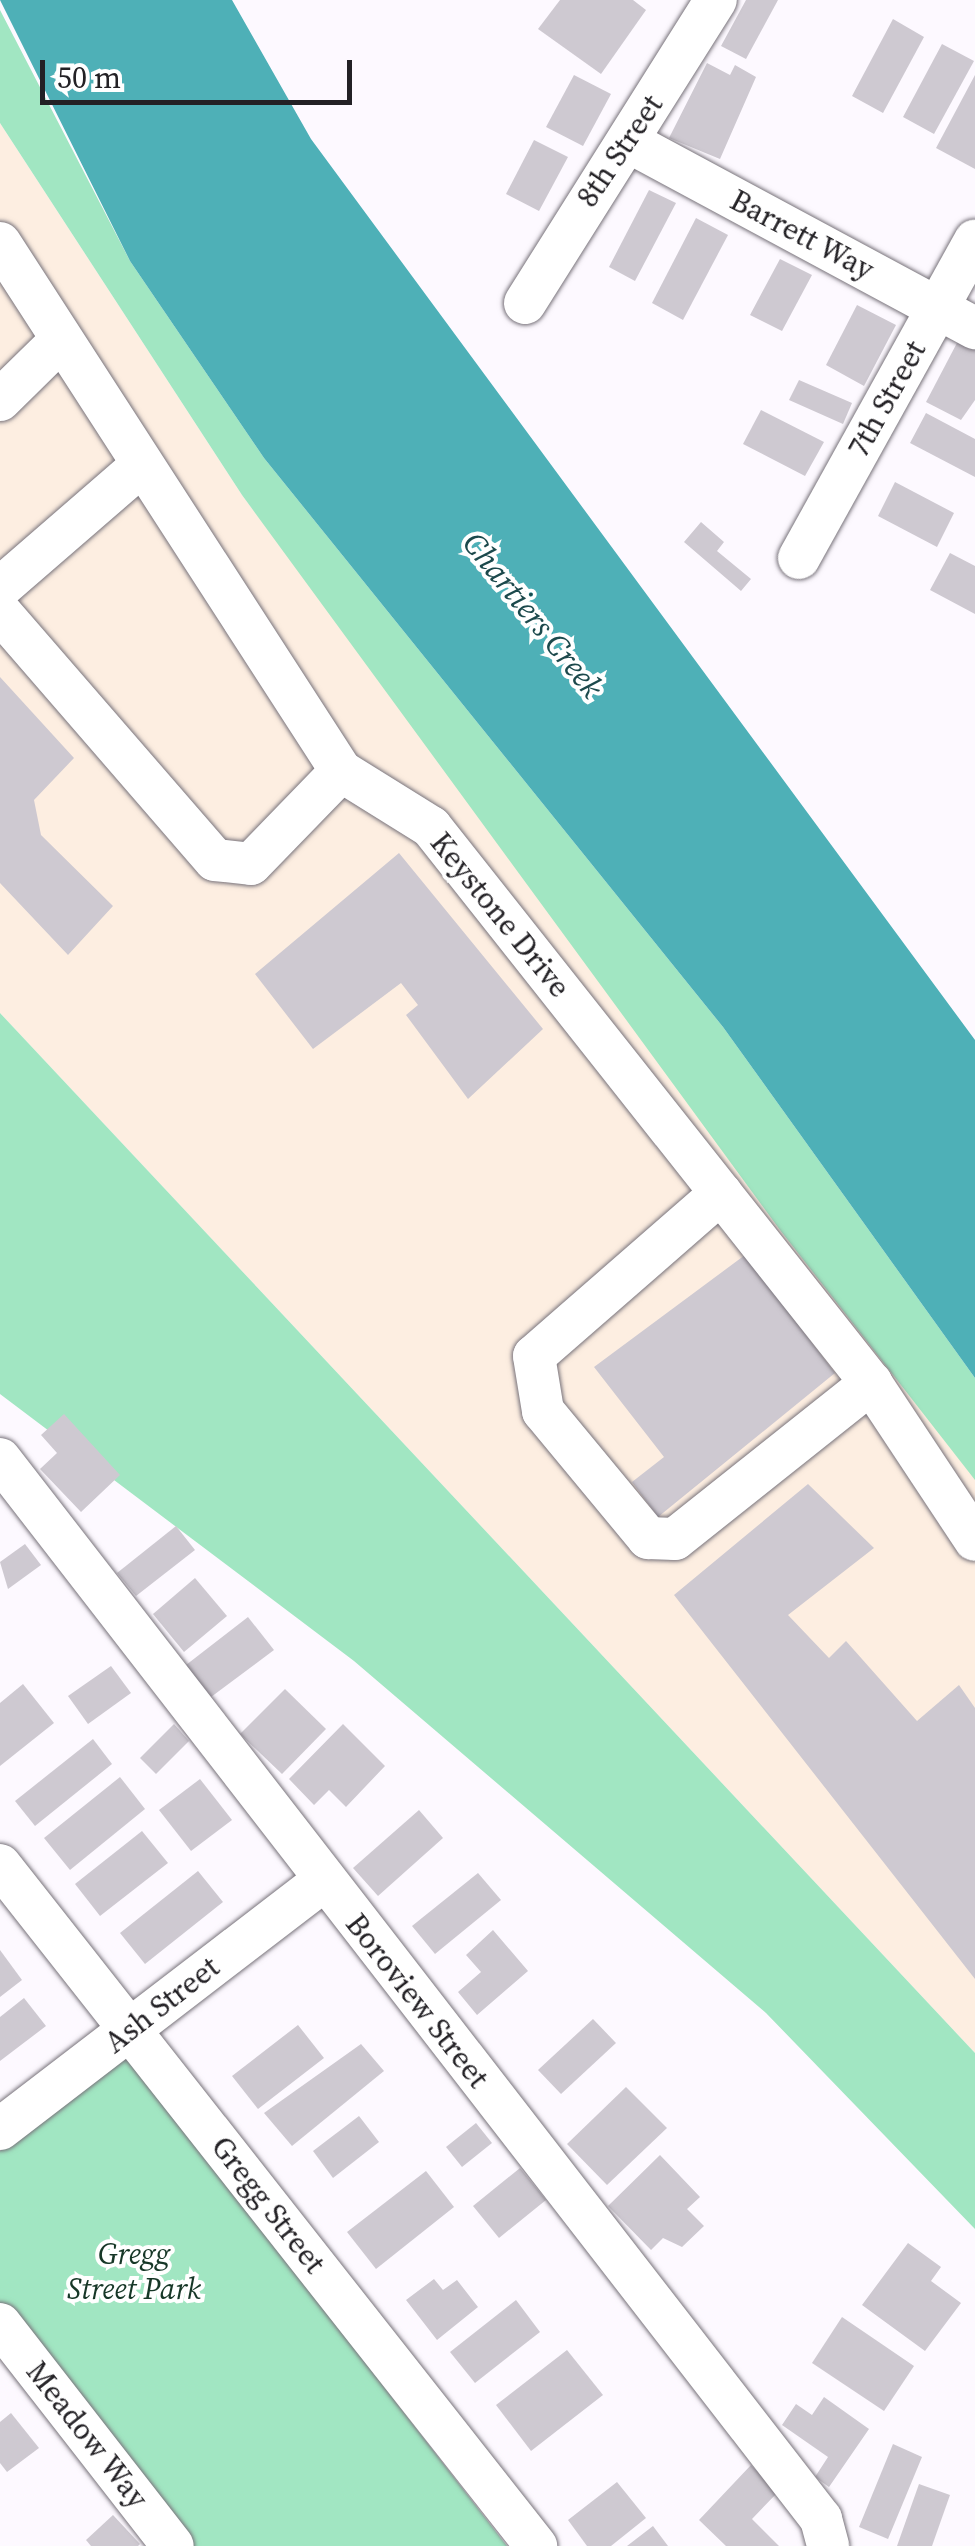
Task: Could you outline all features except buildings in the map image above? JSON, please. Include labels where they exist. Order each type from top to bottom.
[{"type":"street","name":"8th Street","points":[[525,303],[716,0]]},
{"type":"street","name":"Barrett Way","points":[[629,142],[956,318]]},
{"type":"street","name":"7th Street","points":[[799,558],[956,318],[975,241]]},
{"type":"street","name":"Keystone Drive","points":[[0,242],[60,341],[341,771],[431,827],[871,1383],[975,1540]]},
{"type":"street","points":[[0,400],[60,341]]},
{"type":"street","points":[[0,588],[141,466]]},
{"type":"street","points":[[0,612],[215,860],[251,864],[341,771]]},
{"type":"street","points":[[721,1193],[534,1356],[543,1410],[648,1538],[675,1539],[871,1383]]},
{"type":"street","name":"Boroview Street","points":[[0,1459],[323,1881],[821,2518],[828,2546]]},
{"type":"street","name":"Gregg Street","points":[[0,1865],[536,2546]]},
{"type":"street","name":"Ash Street","points":[[0,2129],[323,1881]]},
{"type":"street","name":"Meadow Way","points":[[0,2324],[173,2546]]},
{"type":"shaded area","points":[[0,123],[242,495],[975,1477],[975,2053],[0,1013]]},
{"type":"green space","points":[[0,10],[130,261],[264,458],[723,1027],[975,1378],[975,1480],[780,1230],[242,495],[0,123]]},
{"type":"green space","points":[[0,1013],[975,2053],[975,2229],[766,2013],[354,1661],[0,1394]]},
{"type":"green space","name":"Gregg Street Park","points":[[126,2053],[507,2546],[187,2546],[0,2306],[0,2151]]},
{"type":"water","name":"Chartiers Creek","points":[[0,0],[232,0],[311,139],[975,1040],[975,1378],[723,1027],[264,458],[130,261]]}]
